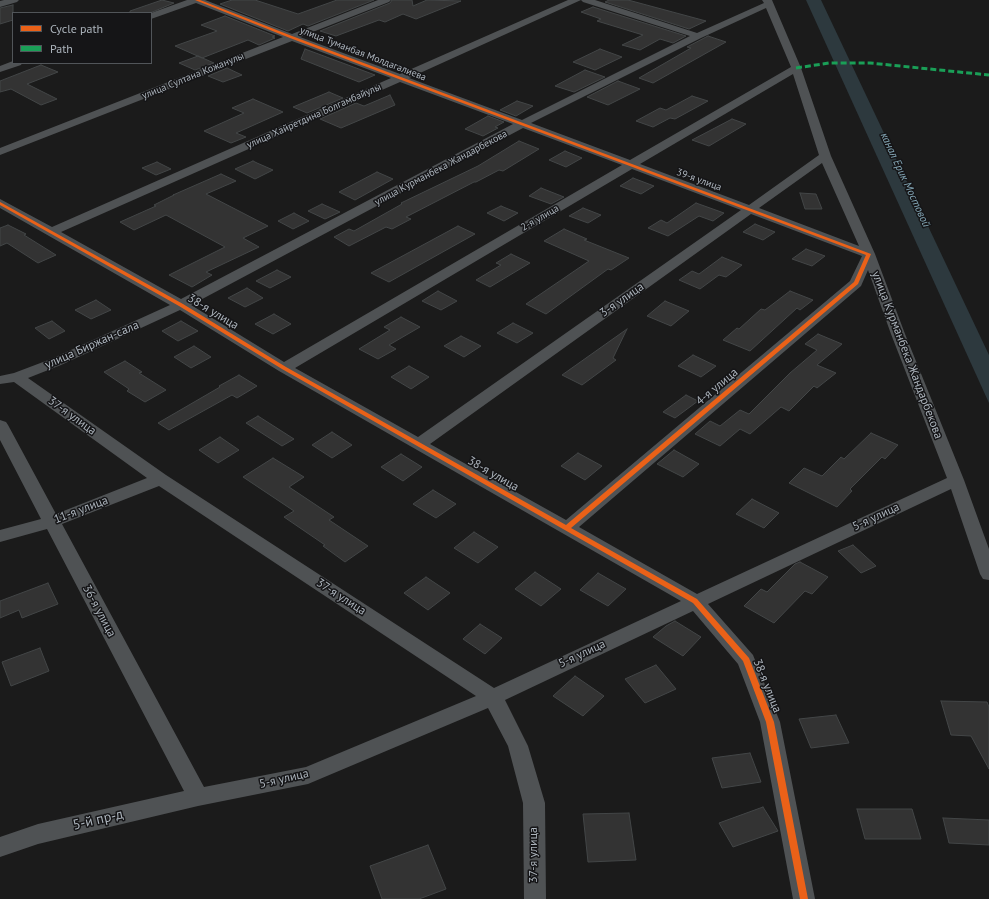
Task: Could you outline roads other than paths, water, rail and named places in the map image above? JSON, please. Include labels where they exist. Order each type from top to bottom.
[{"type":"street","points":[[0,4],[14,0]]},
{"type":"street","points":[[152,16],[196,0]]},
{"type":"street","name":"улица Туманбая Молдагалиева","points":[[196,0],[291,38],[522,124]]},
{"type":"street","name":"улица Султана Кожанулы","points":[[0,152],[386,0]]},
{"type":"street","name":"улица Хайретдина Болгамбайулы","points":[[52,232],[576,0]]},
{"type":"street","points":[[586,0],[698,36]]},
{"type":"street","name":"улица Курманбека Жандарбекова","points":[[181,305],[522,124],[768,2],[796,68],[825,156],[869,254],[898,334],[956,480],[989,574]]},
{"type":"street","points":[[0,69],[14,64]]},
{"type":"street","name":"2-я улица","points":[[284,368],[796,68]]},
{"type":"street","name":"39-я улица","points":[[522,124],[869,254]]},
{"type":"street","name":"3-я улица","points":[[419,444],[825,156]]},
{"type":"street","name":"38-я улица","points":[[0,203],[181,305],[284,368],[695,601],[746,660],[770,722],[804,899]]},
{"type":"street","name":"4-я улица","points":[[567,528],[856,283],[869,254]]},
{"type":"street","name":"улица Биржан-сала","points":[[9,378],[56,362],[181,305]]},
{"type":"street","name":"37-я улица","points":[[9,378],[160,479],[493,697],[518,746],[534,803],[535,899]]},
{"type":"street","name":"36-я улица","points":[[0,425],[198,797]]},
{"type":"street","name":"11-я улица","points":[[0,536],[51,522],[160,479]]},
{"type":"street","name":"5-я улица","points":[[198,797],[308,775],[493,697],[695,601],[956,480]]},
{"type":"street","name":"5-й пр-д","points":[[0,847],[38,834],[198,797]]},
{"type":"water","name":"канал Ерик Мостовой","points":[[806,0],[821,0],[989,355],[989,403]]}]
